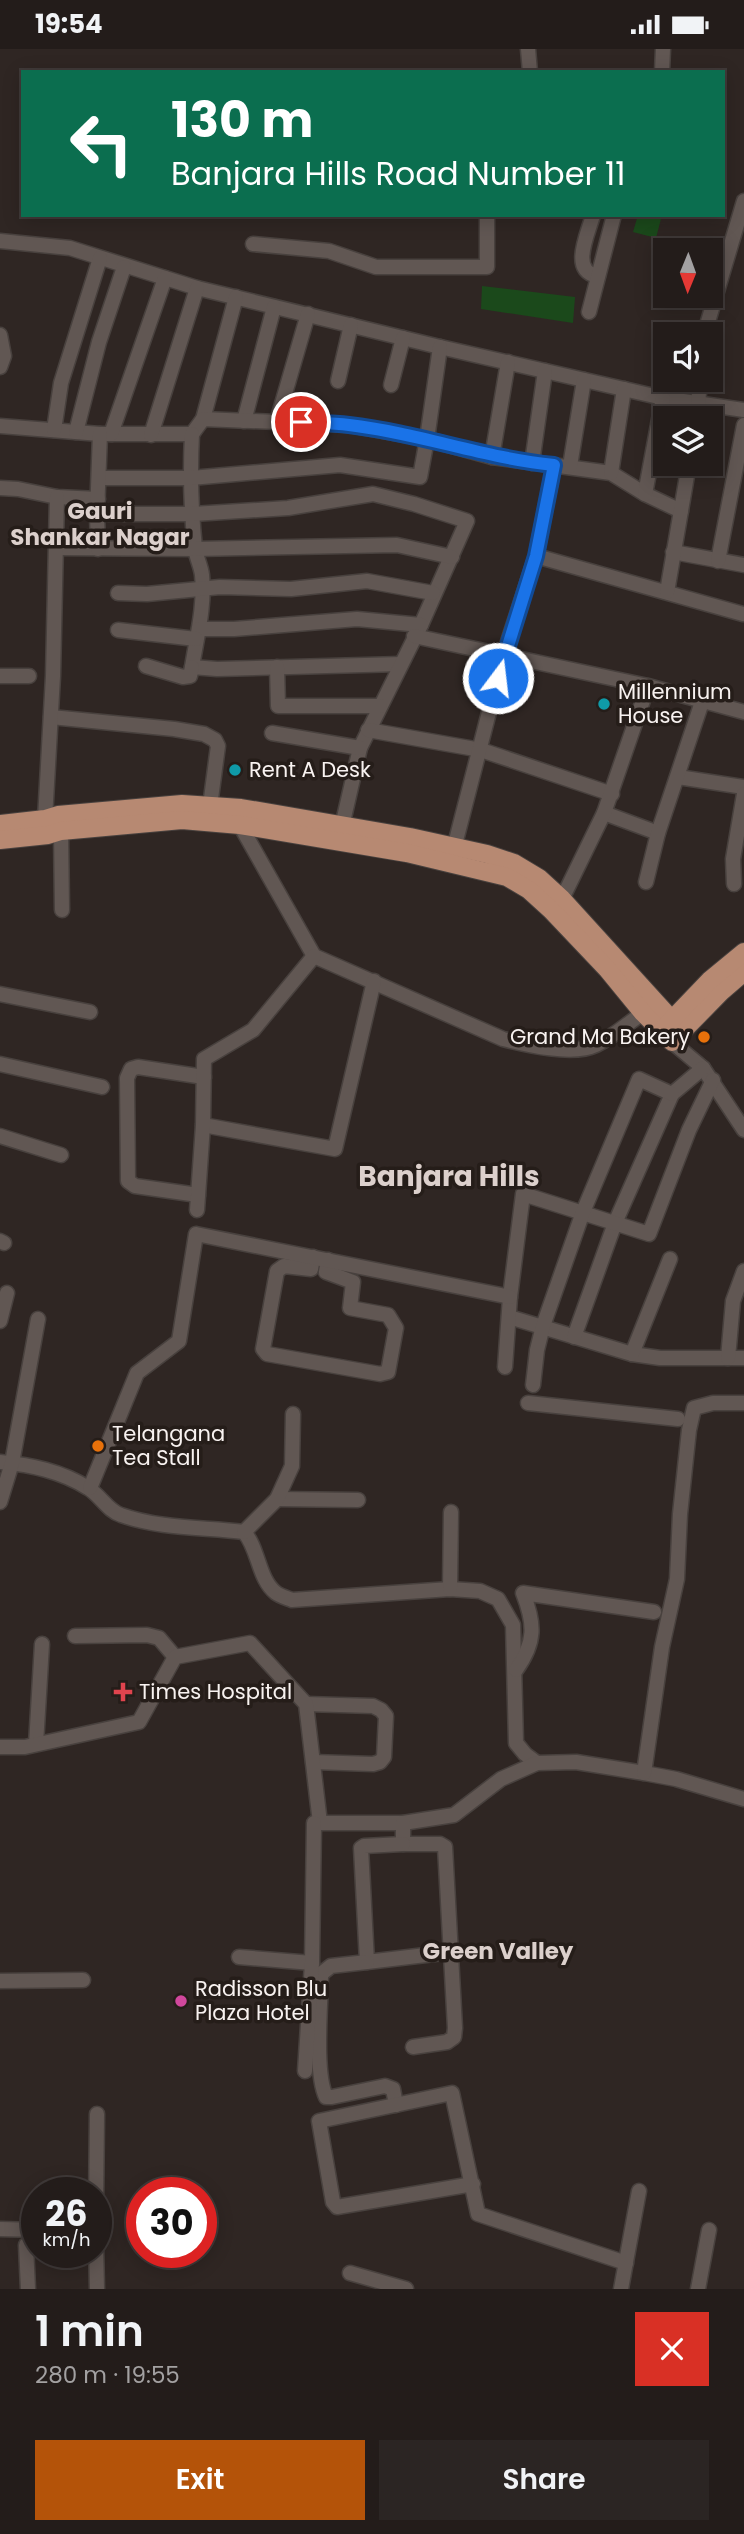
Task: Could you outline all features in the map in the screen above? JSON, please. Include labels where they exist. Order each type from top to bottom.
[{"type":"main road","points":[[0,824],[58,815],[182,804],[210,806],[241,817],[340,832],[452,855],[507,877],[529,890],[607,969],[643,1013],[672,1031]]},
{"type":"main road","points":[[0,840],[61,831],[241,817]]},
{"type":"main road","points":[[452,855],[487,854],[514,863],[539,878],[562,899],[672,1031]]},
{"type":"main road","points":[[672,1031],[710,979],[744,952]]},
{"type":"main road","points":[[672,1031],[744,972]]},
{"type":"street","points":[[528,49],[530,70]]},
{"type":"street","points":[[662,70],[663,49]]},
{"type":"street","points":[[708,322],[738,251],[744,201]]},
{"type":"street","points":[[253,244],[329,251],[376,267],[486,267],[487,217]]},
{"type":"street","points":[[592,217],[581,260],[590,275],[598,276]]},
{"type":"street","points":[[589,313],[613,217]]},
{"type":"street","points":[[0,241],[70,248],[197,288],[663,398],[683,406]]},
{"type":"street","points":[[54,430],[59,390],[100,258]]},
{"type":"street","points":[[76,432],[99,342],[124,267]]},
{"type":"street","points":[[98,549],[99,478],[105,434],[165,278]]},
{"type":"street","points":[[151,435],[197,288]]},
{"type":"street","points":[[146,666],[183,677],[190,676],[198,634],[202,590],[202,573],[195,549],[191,478],[192,434],[203,419],[236,296]]},
{"type":"street","points":[[244,421],[274,307]]},
{"type":"street","points":[[277,421],[309,314]]},
{"type":"street","points":[[338,381],[351,325]]},
{"type":"street","points":[[0,335],[4,356],[0,367]]},
{"type":"street","points":[[391,385],[403,338]]},
{"type":"street","points":[[99,478],[191,478],[340,464],[419,477],[428,439],[440,347]]},
{"type":"street","points":[[492,457],[508,362]]},
{"type":"street","points":[[532,463],[545,371]]},
{"type":"street","points":[[570,465],[584,380]]},
{"type":"street","points":[[611,473],[624,389]]},
{"type":"street","points":[[645,493],[663,398]]},
{"type":"street","points":[[723,411],[744,410]]},
{"type":"street","points":[[203,419],[349,425],[428,439],[492,457],[570,465],[611,473],[681,511]]},
{"type":"street","points":[[718,561],[744,425]]},
{"type":"street","points":[[0,426],[105,434],[192,434]]},
{"type":"street","points":[[452,855],[504,655],[536,556],[554,465]]},
{"type":"street","points":[[667,592],[687,476]]},
{"type":"street","points":[[0,488],[98,499]]},
{"type":"street","points":[[97,515],[193,514],[288,508],[373,494],[467,521],[360,748],[340,832]]},
{"type":"street","points":[[45,819],[51,717],[57,496]]},
{"type":"street","points":[[57,548],[195,549],[397,545],[452,557]]},
{"type":"street","points":[[673,552],[744,565]]},
{"type":"street","points":[[536,556],[743,614]]},
{"type":"street","points":[[118,593],[147,594],[220,587],[291,589],[367,580],[433,593]]},
{"type":"street","points":[[118,630],[198,634],[357,619],[417,630],[504,655],[703,699],[744,712]]},
{"type":"street","points":[[192,667],[217,669],[401,664]]},
{"type":"street","points":[[277,667],[278,706],[380,706]]},
{"type":"street","points":[[0,676],[29,677]]},
{"type":"street","points":[[562,899],[612,794],[648,686]]},
{"type":"street","points":[[646,882],[658,834],[703,699]]},
{"type":"street","points":[[51,717],[174,729],[204,734],[215,740],[218,746],[210,806]]},
{"type":"street","points":[[368,730],[481,750],[612,794]]},
{"type":"street","points":[[272,733],[360,748]]},
{"type":"street","points":[[678,777],[744,787]]},
{"type":"street","points":[[734,884],[733,854],[744,795]]},
{"type":"street","points":[[604,813],[658,834]]},
{"type":"street","points":[[241,817],[314,956],[503,1039],[546,1047],[576,1049],[596,1045],[643,1013]]},
{"type":"street","points":[[61,831],[62,910]]},
{"type":"street","points":[[204,1077],[138,1067],[131,1069],[127,1078],[128,1181],[135,1186],[198,1203],[203,1125],[204,1077],[204,1059],[253,1030],[314,956]]},
{"type":"street","points":[[203,1125],[335,1149],[374,981]]},
{"type":"street","points":[[0,994],[90,1012]]},
{"type":"street","points":[[672,1031],[741,1121]]},
{"type":"street","points":[[0,1064],[102,1087]]},
{"type":"street","points":[[574,1337],[615,1223],[672,1094],[708,1075]]},
{"type":"street","points":[[505,1367],[510,1297],[523,1194],[649,1234],[708,1075]]},
{"type":"street","points":[[533,1385],[537,1350],[583,1212],[639,1079],[672,1094]]},
{"type":"street","points":[[0,1136],[61,1155]]},
{"type":"street","points":[[90,1488],[137,1373],[178,1341],[196,1234],[510,1297]]},
{"type":"street","points":[[313,1257],[311,1269],[284,1266],[277,1271],[263,1349],[267,1354],[380,1374],[388,1372],[396,1328],[388,1315],[350,1308],[353,1282],[326,1272],[328,1261]]},
{"type":"street","points":[[632,1354],[670,1259]]},
{"type":"street","points":[[728,1358],[733,1301],[744,1271]]},
{"type":"street","points":[[0,1321],[7,1293]]},
{"type":"street","points":[[509,1317],[632,1354],[660,1358],[744,1358]]},
{"type":"street","points":[[0,1502],[6,1462],[38,1319]]},
{"type":"street","points":[[528,1403],[678,1419]]},
{"type":"street","points":[[644,1773],[662,1647],[677,1579],[680,1514],[694,1408],[712,1403],[744,1403]]},
{"type":"street","points":[[244,1532],[277,1499],[292,1466],[293,1414]]},
{"type":"street","points":[[6,1462],[38,1467],[90,1488],[118,1515],[160,1525],[244,1532],[253,1543],[262,1573],[275,1593],[292,1600],[450,1589],[480,1591],[498,1599],[513,1625],[516,1742],[525,1754],[537,1763]]},
{"type":"street","points":[[277,1499],[358,1500]]},
{"type":"street","points":[[450,1589],[451,1512]]},
{"type":"street","points":[[516,1670],[531,1644],[530,1614],[523,1593],[654,1612]]},
{"type":"street","points":[[75,1636],[147,1635],[159,1638],[175,1657]]},
{"type":"street","points":[[175,1657],[250,1643],[306,1704],[320,1823],[403,1823],[454,1815],[501,1779],[537,1763],[576,1762],[644,1773],[676,1779],[744,1799]]},
{"type":"street","points":[[36,1744],[42,1644]]},
{"type":"street","points":[[0,1747],[36,1744],[139,1722],[175,1657]]},
{"type":"street","points":[[306,1704],[373,1706],[386,1716],[384,1757],[380,1762],[313,1762]]},
{"type":"street","points":[[305,2071],[312,1963],[314,1823]]},
{"type":"street","points":[[403,1823],[404,1844]]},
{"type":"street","points":[[367,1962],[361,1848],[404,1844],[440,1844],[445,1847],[454,2037],[447,2042],[413,2047]]},
{"type":"street","points":[[396,2105],[393,2089],[385,2086],[326,2097],[320,2060],[321,1975],[331,1966],[451,1952]]},
{"type":"street","points":[[239,1957],[312,1963]]},
{"type":"street","points":[[0,1981],[83,1980]]},
{"type":"street","points":[[473,2184],[337,2207],[333,2202],[319,2121],[452,2093],[473,2184],[478,2214],[626,2263]]},
{"type":"street","points":[[96,2177],[97,2114]]},
{"type":"street","points":[[621,2289],[639,2191]]},
{"type":"street","points":[[0,2229],[21,2230]]},
{"type":"street","points":[[698,2289],[709,2230]]},
{"type":"street","points":[[27,2268],[28,2289]]},
{"type":"street","points":[[97,2268],[97,2289]]},
{"type":"street","points":[[350,2273],[407,2289]]},
{"type":"green space","points":[[637,217],[661,217],[656,238],[633,232]]},
{"type":"green space","points":[[482,286],[575,297],[573,323],[481,309]]},
{"type":"place","name":"Millennium House","points":[[604,704]]},
{"type":"place","name":"Rent A Desk","points":[[235,770]]},
{"type":"place","name":"Grand Ma Bakery","points":[[704,1037]]},
{"type":"place","name":"Telangana Tea Stall","points":[[98,1446]]},
{"type":"place","name":"Times Hospital","points":[[123,1692]]},
{"type":"place","name":"Radisson Blu Plaza Hotel","points":[[181,2001]]},
{"type":"district","name":"Gauri Shankar Nagar","points":[[100,524]]},
{"type":"district","name":"Banjara Hills","points":[[449,1176]]},
{"type":"district","name":"Green Valley","points":[[498,1951]]},
{"type":"route","points":[[301,422],[349,425],[428,439],[492,457],[554,465],[536,556],[498,678]]}]
